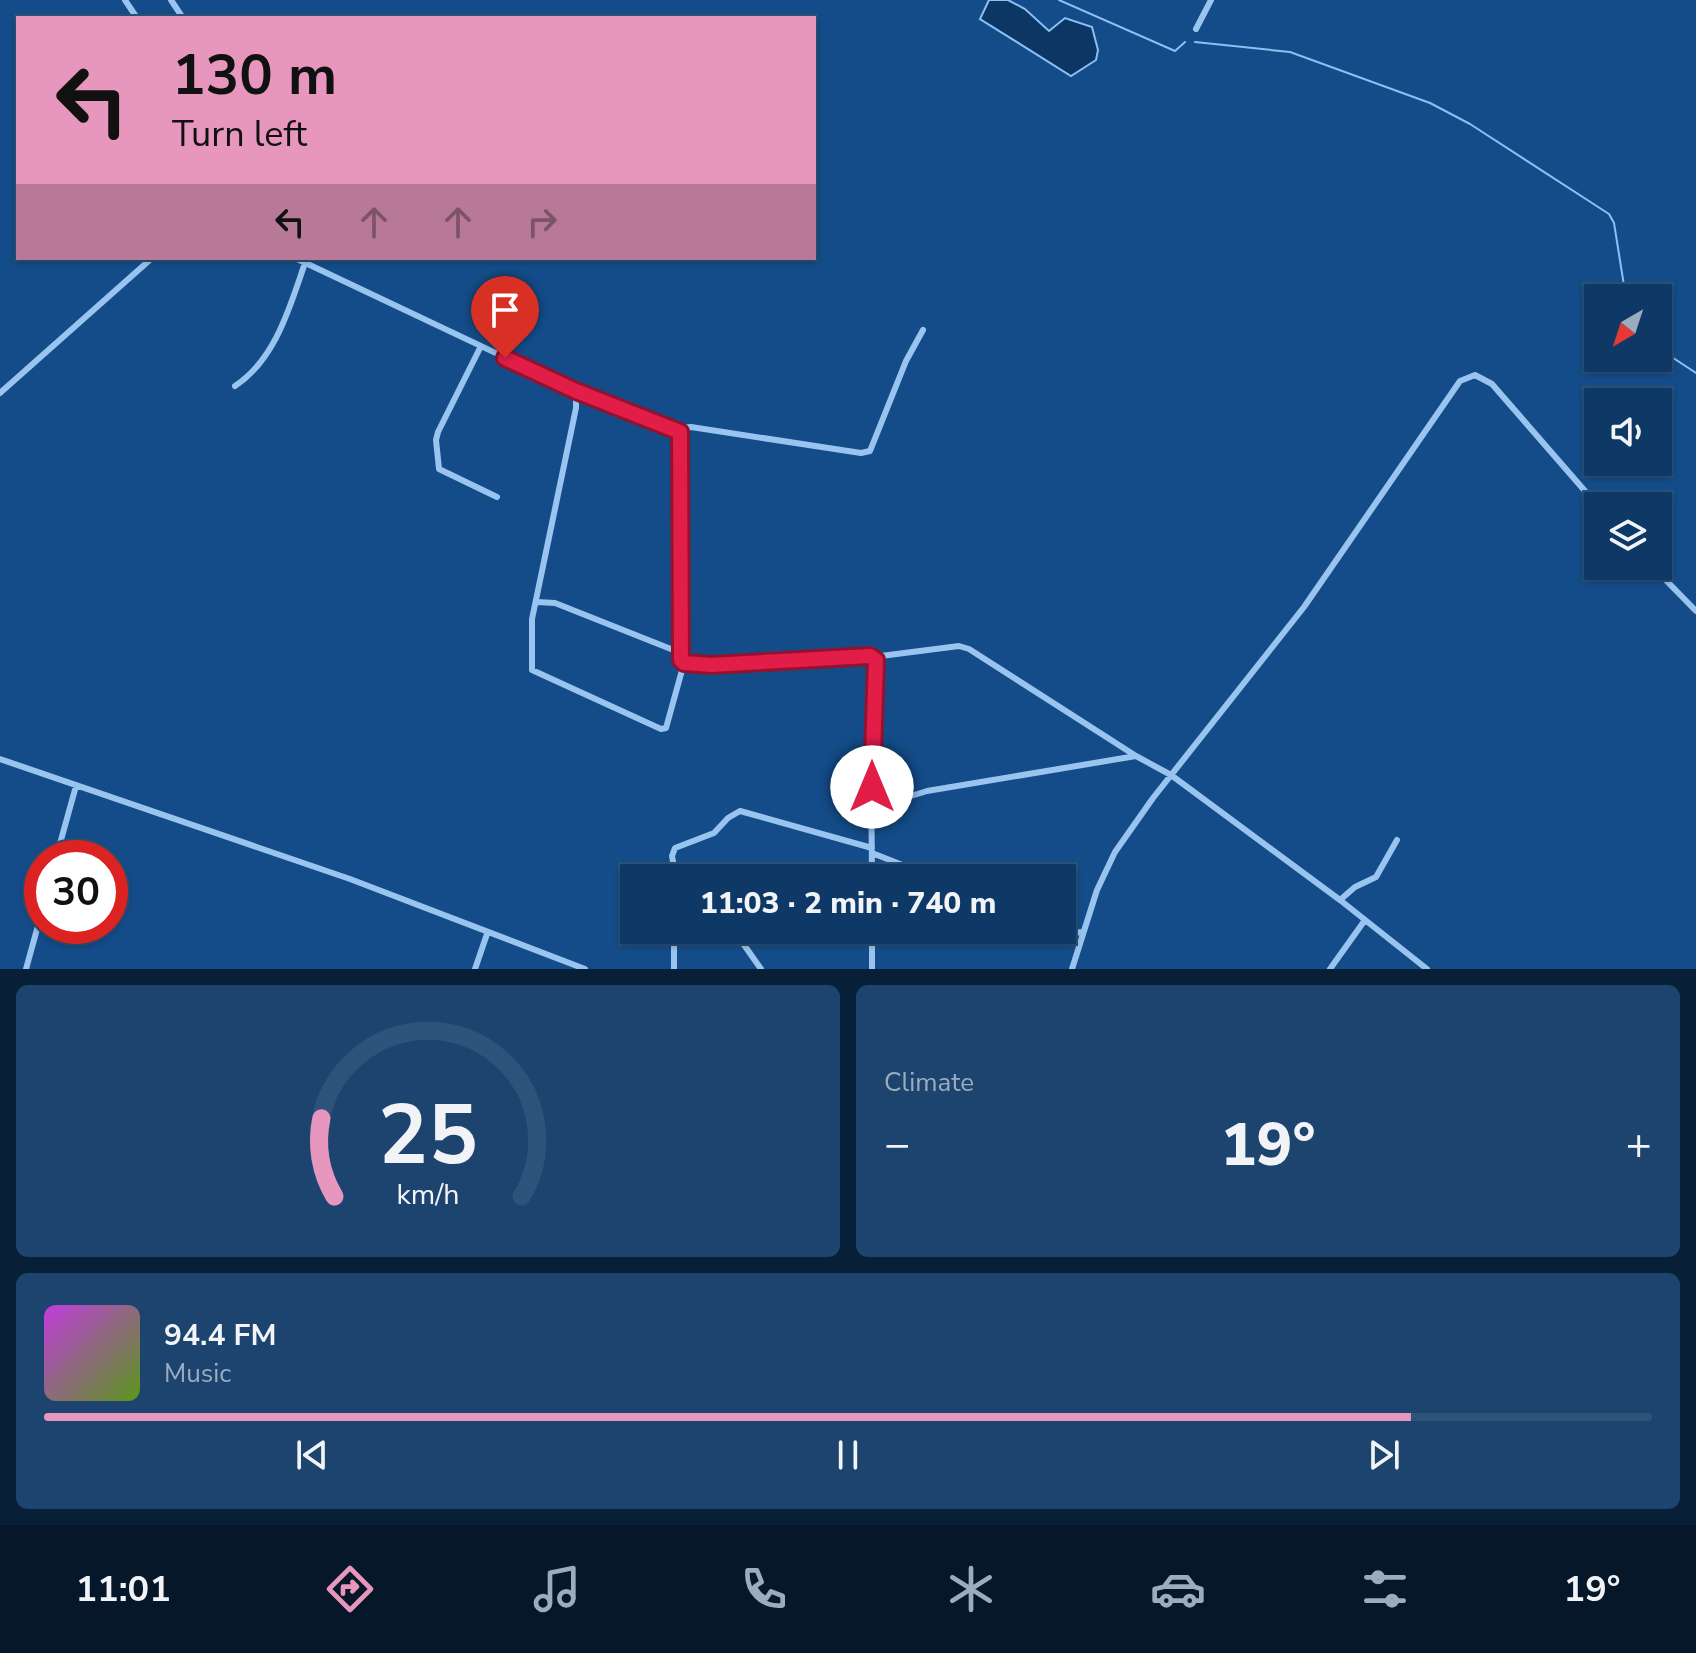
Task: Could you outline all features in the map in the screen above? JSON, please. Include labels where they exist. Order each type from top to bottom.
[{"type":"street","points":[[1196,29],[1211,0]]},
{"type":"street","points":[[0,393],[150,260]]},
{"type":"street","points":[[299,260],[576,391],[676,428],[691,427],[861,453],[870,451],[906,361],[923,330]]},
{"type":"street","points":[[235,386],[252,371],[273,343],[305,263]]},
{"type":"street","points":[[481,346],[438,432],[439,469],[497,497]]},
{"type":"street","points":[[1072,969],[1097,890],[1115,852],[1171,775],[1304,607],[1466,377],[1481,376],[1492,384],[1586,492]]},
{"type":"street","points":[[576,391],[576,408],[532,619],[532,670],[651,725],[666,728],[684,663],[681,653],[682,435],[676,428]]},
{"type":"street","points":[[1666,580],[1696,611]]},
{"type":"street","points":[[537,602],[555,603],[681,653]]},
{"type":"street","points":[[684,663],[711,665],[873,657],[959,646],[969,649],[1136,756],[1171,775],[1340,900],[1427,969]]},
{"type":"street","points":[[872,864],[876,660],[873,657]]},
{"type":"street","points":[[872,796],[898,800],[927,791],[1136,756]]},
{"type":"street","points":[[0,759],[350,879],[585,969]]},
{"type":"street","points":[[838,780],[872,787]]},
{"type":"street","points":[[61,840],[76,786]]},
{"type":"street","points":[[673,864],[675,848],[714,833],[728,818],[740,811],[872,851],[901,864]]},
{"type":"street","points":[[1340,900],[1355,887],[1376,877],[1397,840]]},
{"type":"street","points":[[1330,969],[1365,920]]},
{"type":"street","points":[[1076,932],[1083,932]]},
{"type":"street","points":[[475,969],[487,934]]},
{"type":"street","points":[[26,969],[33,944]]},
{"type":"street","points":[[674,944],[674,969]]},
{"type":"street","points":[[743,944],[761,969]]},
{"type":"street","points":[[872,944],[872,969]]},
{"type":"water","points":[[989,0],[1008,0],[1025,9],[1049,31],[1065,18],[1092,27],[1098,50],[1096,60],[1071,76],[980,19]]},
{"type":"waterway","points":[[1059,0],[1175,51],[1185,42]]},
{"type":"waterway","points":[[1195,42],[1290,52],[1430,103],[1470,124],[1609,214],[1614,223],[1624,284]]},
{"type":"waterway","points":[[1672,357],[1696,373]]},
{"type":"route","points":[[505,358],[576,391],[676,428],[682,435],[681,660],[684,663],[711,665],[870,656],[876,660],[872,787]]}]
